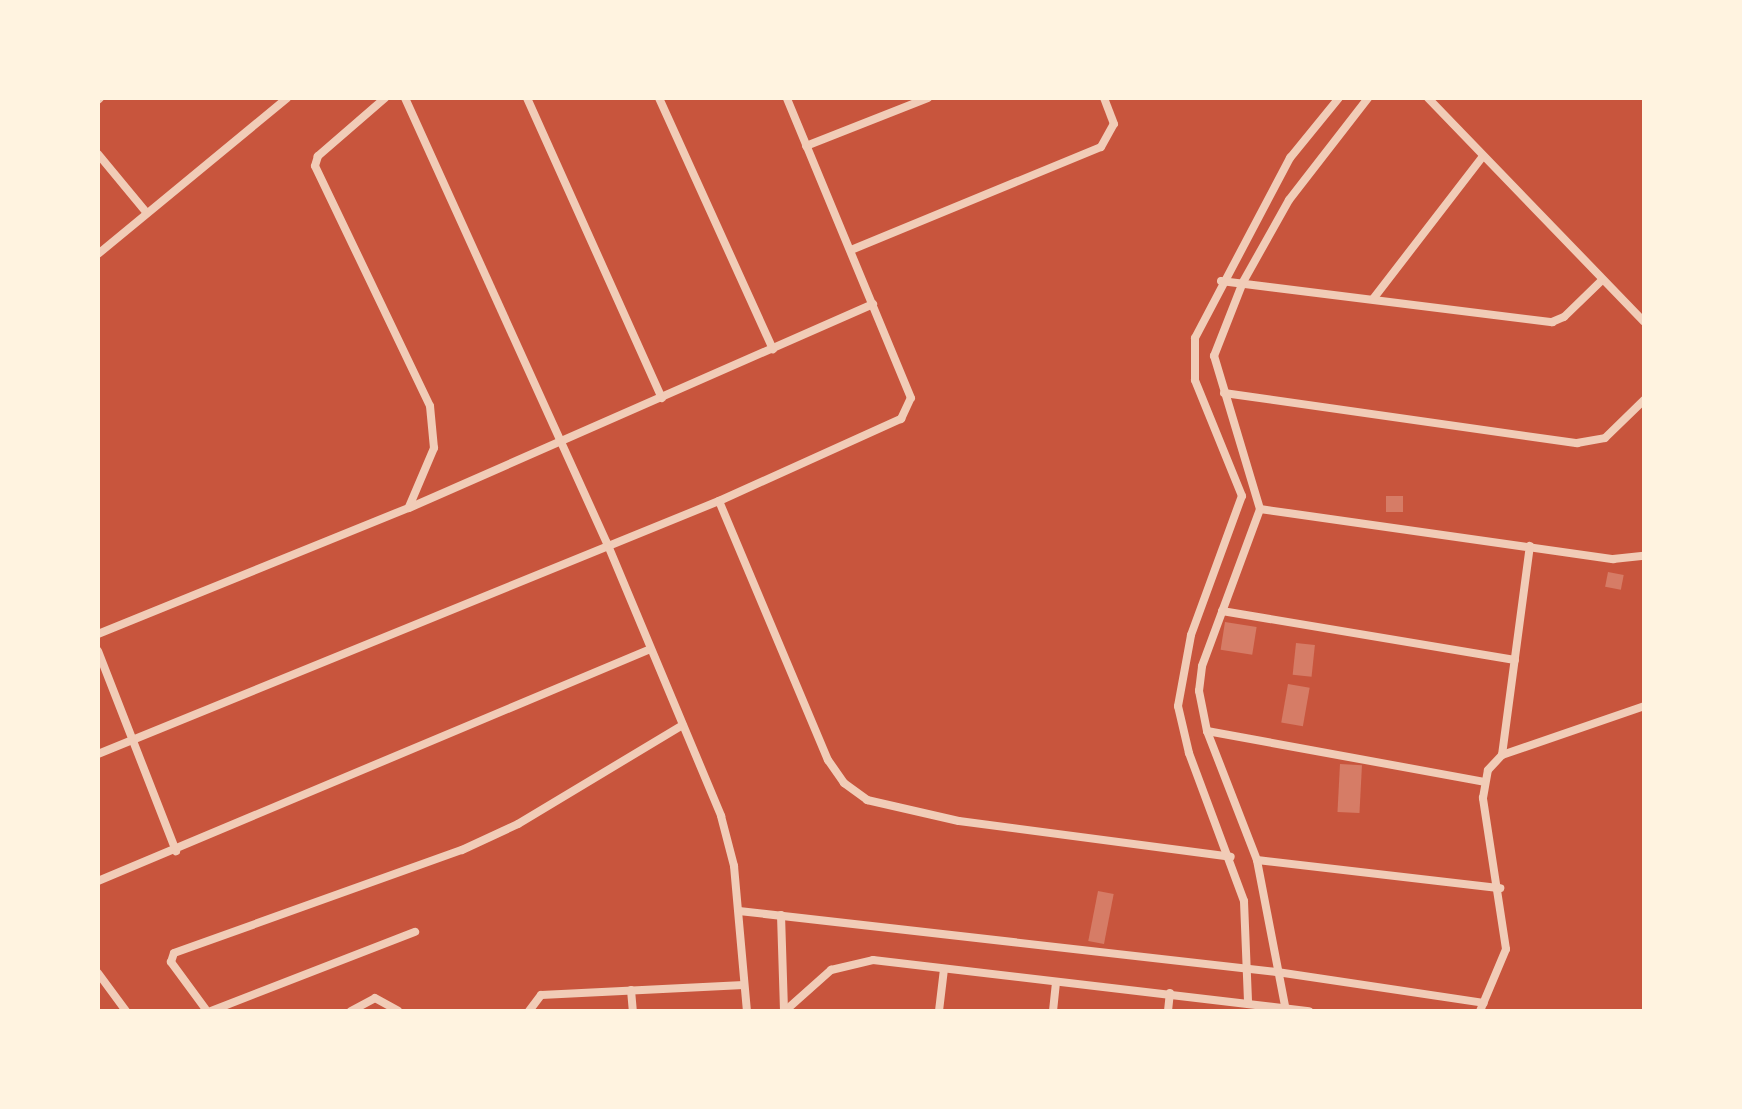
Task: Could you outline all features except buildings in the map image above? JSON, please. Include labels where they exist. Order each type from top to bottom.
[{"type":"street","points":[[98,254],[287,98]]},
{"type":"street","points":[[385,98],[318,156],[315,166],[430,406],[434,448],[409,508]]},
{"type":"street","points":[[405,98],[607,543],[648,650],[721,816],[739,911],[747,1011]]},
{"type":"street","points":[[527,98],[662,398]]},
{"type":"street","points":[[659,98],[773,349]]},
{"type":"street","points":[[98,754],[607,543],[719,501],[892,427],[911,398],[787,98]]},
{"type":"street","points":[[806,146],[928,98]]},
{"type":"street","points":[[851,250],[1101,147],[1114,124],[1104,98]]},
{"type":"street","points":[[1248,1001],[1244,901],[1231,857],[1189,753],[1178,706],[1191,635],[1242,496],[1195,380],[1193,360],[1201,318],[1221,281],[1290,158],[1339,98]]},
{"type":"street","points":[[1286,1009],[1257,860],[1207,731],[1199,691],[1202,666],[1260,509],[1217,373],[1216,341],[1243,282],[1310,169],[1368,98]]},
{"type":"street","points":[[1428,98],[1644,322]]},
{"type":"street","points":[[98,154],[146,212]]},
{"type":"street","points":[[1373,299],[1483,156]]},
{"type":"street","points":[[1221,281],[1552,322],[1564,317],[1602,280]]},
{"type":"street","points":[[98,634],[409,508],[873,304]]},
{"type":"street","points":[[1224,393],[1577,443],[1605,438],[1644,400]]},
{"type":"street","points":[[719,501],[828,760],[844,783],[867,800],[959,821],[1231,857]]},
{"type":"street","points":[[1260,509],[1613,559],[1644,556]]},
{"type":"street","points":[[1502,755],[1530,546]]},
{"type":"street","points":[[1222,611],[1515,660]]},
{"type":"street","points":[[98,881],[176,851],[648,650]]},
{"type":"street","points":[[98,651],[176,851]]},
{"type":"street","points":[[739,911],[1249,972],[1277,972],[1482,1007],[1506,949],[1484,782],[1493,762],[1502,755],[1644,706]]},
{"type":"street","points":[[415,932],[209,1011],[171,962],[176,951],[462,850],[518,824],[683,725]]},
{"type":"street","points":[[1207,731],[1484,782]]},
{"type":"street","points":[[1257,860],[1500,888]]},
{"type":"street","points":[[781,915],[784,1011]]},
{"type":"street","points":[[784,1011],[810,984],[849,962],[1248,1001],[1309,1011]]},
{"type":"street","points":[[939,1011],[944,969]]},
{"type":"street","points":[[98,973],[126,1011]]},
{"type":"street","points":[[1053,1011],[1056,982]]},
{"type":"street","points":[[529,1011],[541,995],[744,985]]},
{"type":"street","points":[[631,990],[633,1011]]},
{"type":"street","points":[[1168,1011],[1170,993]]},
{"type":"street","points":[[351,1011],[375,998],[398,1011]]}]
